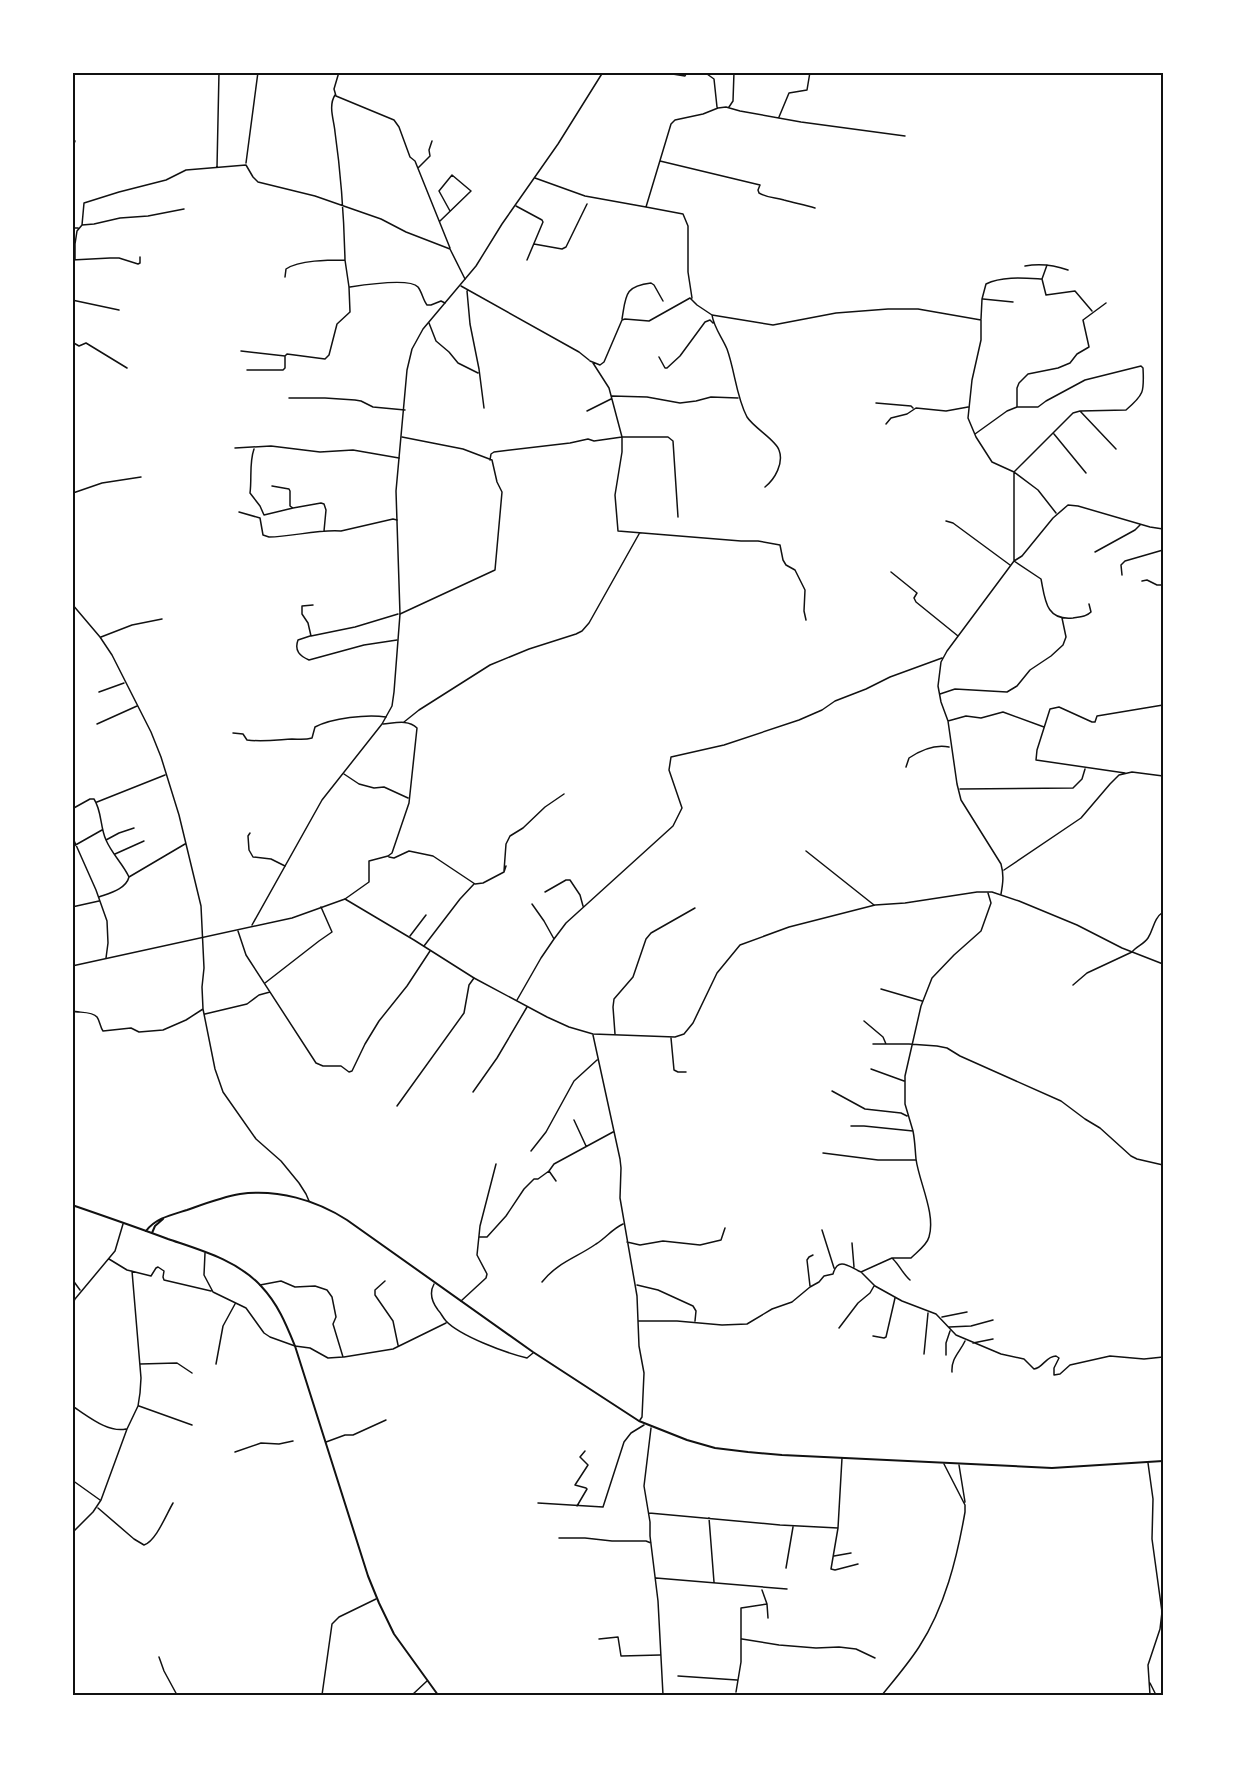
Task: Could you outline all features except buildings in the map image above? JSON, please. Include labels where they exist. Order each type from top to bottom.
[{"type":"main road","points":[[146,1231],[152,1224],[165,1217],[242,1194],[295,1197],[326,1208],[347,1220],[534,1352],[639,1421],[687,1440],[726,1450],[1052,1468],[1163,1461]]},
{"type":"main road","points":[[72,1204],[206,1252],[234,1265],[260,1285],[282,1314],[295,1346],[377,1599],[394,1634],[438,1695]]},
{"type":"main road","points":[[152,1233],[155,1226],[165,1217]]},
{"type":"street","points":[[217,166],[219,72]]},
{"type":"street","points":[[246,165],[258,72]]},
{"type":"street","points":[[241,351],[325,359],[328,357],[337,324],[350,312],[339,160],[331,109],[339,72]]},
{"type":"street","points":[[251,927],[322,800],[382,724],[392,706],[399,614],[396,491],[409,359],[417,339],[476,266],[603,72]]},
{"type":"street","points":[[660,72],[685,76],[687,72]]},
{"type":"street","points":[[694,72],[707,74],[714,79],[718,108]]},
{"type":"street","points":[[729,108],[733,101],[734,72]]},
{"type":"street","points":[[778,117],[789,93],[807,90],[810,72]]},
{"type":"street","points":[[335,94],[344,100],[394,120],[399,127],[450,249],[465,279]]},
{"type":"street","points":[[646,207],[673,122],[718,108],[905,136]]},
{"type":"street","points":[[72,149],[75,141]]},
{"type":"street","points":[[418,168],[430,156],[432,141]]},
{"type":"street","points":[[659,161],[760,185],[759,193],[769,198],[815,208]]},
{"type":"street","points":[[140,257],[138,264],[119,258],[74,260],[75,243],[82,225],[84,203],[166,180],[186,170],[246,165],[258,182],[342,205],[450,249]]},
{"type":"street","points":[[439,221],[450,212],[471,191],[452,175],[439,192],[450,212]]},
{"type":"street","points":[[534,178],[585,196],[683,214],[688,226],[688,272],[692,299],[712,315],[773,325],[837,313],[905,308],[981,320]]},
{"type":"street","points":[[534,244],[562,249],[566,247],[587,204]]},
{"type":"street","points":[[515,206],[542,220],[543,224],[527,260]]},
{"type":"street","points":[[82,225],[184,209]]},
{"type":"street","points":[[72,228],[79,228]]},
{"type":"street","points":[[285,278],[286,269],[289,266],[345,260]]},
{"type":"street","points":[[1047,265],[1042,279],[1046,295],[1075,291],[1093,312]]},
{"type":"street","points":[[1025,266],[1047,265],[1068,270]]},
{"type":"street","points":[[1042,279],[991,281],[986,284],[982,299],[981,340],[968,418],[974,434],[992,462],[1014,472],[1038,490],[1057,514]]},
{"type":"street","points":[[590,361],[600,364],[604,362],[622,320],[628,290],[651,283],[663,301]]},
{"type":"street","points":[[349,287],[412,284],[419,288],[427,305],[441,301],[445,303]]},
{"type":"street","points":[[460,286],[579,352],[593,362],[607,382],[621,437],[622,452],[615,495],[619,532],[758,541],[780,545],[783,560],[786,565],[795,570],[805,590],[806,620]]},
{"type":"street","points":[[467,290],[470,324],[480,373],[484,408]]},
{"type":"street","points":[[622,320],[649,321],[683,301],[692,299]]},
{"type":"street","points":[[982,299],[1013,302]]},
{"type":"street","points":[[72,300],[119,310]]},
{"type":"street","points":[[1017,407],[1017,388],[1028,374],[1070,363],[1077,354],[1089,347],[1083,320],[1106,303]]},
{"type":"street","points":[[712,315],[726,348],[746,416],[776,444],[779,450],[778,470],[772,482],[765,487]]},
{"type":"street","points":[[659,357],[665,368],[668,368],[680,356],[705,322],[710,320],[714,324]]},
{"type":"street","points":[[429,322],[436,341],[458,363],[480,373]]},
{"type":"street","points":[[72,342],[79,346],[86,343],[127,368]]},
{"type":"street","points":[[247,370],[283,370],[285,356]]},
{"type":"street","points":[[974,434],[1000,415],[1017,407],[1038,407],[1086,380],[1141,366],[1143,368],[1144,390],[1135,403],[1126,410],[1073,413],[1014,472],[1014,561]]},
{"type":"street","points":[[587,411],[612,397],[647,398],[680,403],[711,397],[740,398]]},
{"type":"street","points":[[289,398],[355,400],[375,407],[405,410]]},
{"type":"street","points":[[876,403],[911,406],[913,409]]},
{"type":"street","points":[[886,424],[891,418],[907,414],[916,408],[946,411],[969,407]]},
{"type":"street","points":[[1080,411],[1116,449]]},
{"type":"street","points":[[1053,434],[1086,473]]},
{"type":"street","points":[[490,460],[494,452],[586,440],[666,436],[672,439],[678,517]]},
{"type":"street","points":[[398,640],[366,645],[309,660],[298,653],[296,648],[298,640],[399,614],[495,570],[502,492],[497,482],[494,462],[463,449],[402,437]]},
{"type":"street","points":[[254,447],[250,493],[264,515],[321,503],[324,504],[326,510],[324,531]]},
{"type":"street","points":[[235,448],[281,447],[325,452],[353,450],[400,458]]},
{"type":"street","points":[[72,493],[102,483],[141,477]]},
{"type":"street","points":[[272,486],[289,489],[290,506],[293,508]]},
{"type":"street","points":[[1000,895],[1004,883],[1003,870],[997,857],[963,806],[959,790],[948,721],[938,686],[943,658],[1014,561],[1022,556],[1065,507],[1078,506],[1163,529]]},
{"type":"street","points":[[239,512],[260,518],[263,535],[266,536],[341,531],[397,520]]},
{"type":"street","points":[[946,522],[952,523],[1011,566]]},
{"type":"street","points":[[1095,552],[1135,530],[1141,524]]},
{"type":"street","points":[[404,722],[418,710],[490,665],[582,631],[589,623],[639,534]]},
{"type":"street","points":[[1122,575],[1121,565],[1125,561],[1163,550]]},
{"type":"street","points":[[1014,561],[1041,579],[1042,594],[1047,606],[1058,617],[1067,619],[1088,615],[1091,612],[1089,604]]},
{"type":"street","points":[[891,572],[917,592],[914,598],[916,602],[959,636]]},
{"type":"street","points":[[1142,581],[1147,580],[1163,585]]},
{"type":"street","points":[[72,604],[112,655],[156,741],[186,844],[201,906],[204,968],[202,1009],[215,1069],[225,1097],[256,1139],[281,1161],[299,1183],[309,1202]]},
{"type":"street","points":[[310,636],[308,623],[301,610],[302,606],[313,604]]},
{"type":"street","points":[[940,695],[955,689],[1007,692],[1017,686],[1030,670],[1052,656],[1063,645],[1065,637],[1062,618]]},
{"type":"street","points":[[100,638],[132,625],[162,619]]},
{"type":"street","points":[[517,1001],[541,958],[564,926],[673,826],[682,808],[669,770],[671,758],[724,745],[799,720],[890,677],[943,658]]},
{"type":"street","points":[[99,692],[125,683]]},
{"type":"street","points":[[97,724],[138,705]]},
{"type":"street","points":[[1163,705],[1097,716],[1095,722],[1054,707],[1050,709],[1036,760],[1163,776]]},
{"type":"street","points":[[948,721],[966,716],[981,718],[1003,712],[1045,727]]},
{"type":"street","points":[[233,733],[243,734],[247,740],[262,742],[305,740],[312,738],[315,727],[333,721],[386,717]]},
{"type":"street","points":[[72,966],[238,931],[297,916],[345,899],[369,882],[369,861],[392,853],[409,803],[418,731],[413,724],[404,722],[382,724]]},
{"type":"street","points":[[906,767],[909,758],[918,753],[935,747],[951,748]]},
{"type":"street","points":[[959,790],[1073,788],[1082,780],[1086,768]]},
{"type":"street","points":[[1003,870],[1076,823],[1110,784],[1119,775],[1125,773]]},
{"type":"street","points":[[96,802],[166,774]]},
{"type":"street","points":[[343,774],[359,784],[374,788],[384,787],[409,799]]},
{"type":"street","points":[[504,872],[506,844],[510,836],[523,828],[544,807],[564,794]]},
{"type":"street","points":[[72,809],[92,798],[96,802],[106,840],[129,877],[128,883],[98,897]]},
{"type":"street","points":[[106,840],[134,828]]},
{"type":"street","points":[[72,847],[102,830]]},
{"type":"street","points":[[250,833],[248,836],[249,850],[253,857],[271,859],[285,866]]},
{"type":"street","points":[[72,836],[107,921],[106,959]]},
{"type":"street","points":[[114,854],[144,841]]},
{"type":"street","points":[[129,877],[186,844]]},
{"type":"street","points":[[388,856],[394,858],[409,851],[433,856],[475,884]]},
{"type":"street","points":[[806,851],[875,905]]},
{"type":"street","points":[[424,946],[460,899],[475,884],[483,883],[504,872],[506,866]]},
{"type":"street","points":[[545,892],[570,880],[580,895],[584,907]]},
{"type":"street","points":[[345,899],[474,978],[569,1027],[593,1034],[671,1038],[680,1036],[688,1030],[717,973],[740,945],[789,927],[875,905],[905,903],[977,892],[1000,895],[1077,925],[1132,952],[1163,964]]},
{"type":"street","points":[[861,1272],[892,1258],[911,1258],[930,1235],[930,1219],[916,1160],[916,1143],[904,1099],[906,1068],[923,1002],[932,978],[981,931],[992,903],[988,892]]},
{"type":"street","points":[[72,907],[99,901]]},
{"type":"street","points":[[532,904],[554,939]]},
{"type":"street","points":[[265,984],[319,940],[333,932],[321,907]]},
{"type":"street","points":[[615,1034],[614,999],[633,977],[646,939],[651,933],[695,908]]},
{"type":"street","points":[[1072,985],[1088,973],[1132,952],[1146,940],[1156,918],[1163,912]]},
{"type":"street","points":[[409,937],[426,915]]},
{"type":"street","points":[[238,931],[246,955],[316,1063],[323,1066],[341,1066],[350,1072],[379,1021],[407,986],[430,950]]},
{"type":"street","points":[[397,1106],[464,1013],[469,985],[474,978]]},
{"type":"street","points":[[881,989],[923,1002]]},
{"type":"street","points":[[204,1014],[247,1004],[259,995],[270,992]]},
{"type":"street","points":[[473,1092],[497,1058],[527,1006]]},
{"type":"street","points":[[72,1011],[94,1014],[103,1031],[130,1028],[139,1032],[166,1029],[186,1020],[202,1009]]},
{"type":"street","points":[[864,1021],[883,1037],[886,1045]]},
{"type":"street","points":[[593,1034],[621,1168],[620,1198],[623,1224],[635,1284],[639,1346],[644,1373],[642,1417],[639,1421]]},
{"type":"street","points":[[671,1038],[674,1070],[686,1072]]},
{"type":"street","points":[[873,1044],[922,1044],[946,1047],[960,1056],[1058,1099],[1100,1128],[1131,1156],[1163,1165]]},
{"type":"street","points":[[531,1151],[546,1132],[576,1078],[598,1059]]},
{"type":"street","points":[[871,1069],[904,1082]]},
{"type":"street","points":[[832,1091],[865,1109],[901,1113],[908,1116]]},
{"type":"street","points":[[574,1120],[587,1147]]},
{"type":"street","points":[[851,1126],[913,1131]]},
{"type":"street","points":[[478,1237],[487,1237],[534,1179],[538,1179],[549,1171],[557,1162],[614,1132]]},
{"type":"street","points":[[823,1153],[878,1160],[911,1162],[916,1160]]},
{"type":"street","points":[[461,1301],[486,1278],[487,1274],[477,1255],[478,1237],[496,1164]]},
{"type":"street","points":[[549,1171],[556,1181]]},
{"type":"street","points":[[72,1306],[117,1247],[123,1223]]},
{"type":"street","points":[[542,1282],[556,1267],[599,1243],[623,1224]]},
{"type":"street","points":[[627,1241],[640,1245],[663,1241],[705,1244],[721,1240],[725,1228]]},
{"type":"street","points":[[822,1230],[835,1269]]},
{"type":"street","points":[[852,1243],[854,1268]]},
{"type":"street","points":[[206,1252],[204,1275],[213,1292]]},
{"type":"street","points":[[810,1287],[807,1260],[813,1255]]},
{"type":"street","points":[[892,1258],[910,1280]]},
{"type":"street","points":[[109,1259],[123,1268],[152,1276],[158,1267],[164,1271],[164,1280],[213,1292],[246,1308],[264,1333],[270,1337],[295,1346],[310,1348],[332,1359],[389,1350],[447,1322]]},
{"type":"street","points":[[638,1322],[668,1320],[730,1325],[747,1324],[772,1309],[788,1304],[824,1276],[834,1274],[838,1265],[846,1264],[861,1272],[875,1286],[936,1314],[950,1330],[965,1340],[1008,1356],[1024,1359],[1034,1369],[1049,1357],[1056,1356],[1059,1358],[1054,1368],[1054,1375],[1060,1374],[1070,1365],[1110,1356],[1144,1359],[1163,1357]]},
{"type":"street","points":[[72,1533],[101,1500],[127,1428],[138,1406],[141,1387],[132,1271]]},
{"type":"street","points":[[72,1279],[81,1292]]},
{"type":"street","points":[[260,1285],[280,1281],[295,1287],[315,1286],[327,1290],[332,1297],[336,1317],[333,1324],[343,1357]]},
{"type":"street","points":[[385,1281],[375,1290],[375,1295],[393,1321],[399,1346]]},
{"type":"street","points":[[435,1283],[431,1289],[433,1300],[447,1322],[465,1334],[496,1348],[525,1358],[534,1352]]},
{"type":"street","points":[[635,1284],[658,1290],[693,1306],[696,1311],[694,1322]]},
{"type":"street","points":[[839,1328],[858,1303],[875,1286]]},
{"type":"street","points":[[873,1336],[886,1337],[895,1297]]},
{"type":"street","points":[[216,1364],[223,1326],[235,1303]]},
{"type":"street","points":[[924,1354],[928,1312]]},
{"type":"street","points":[[940,1317],[968,1312]]},
{"type":"street","points":[[947,1327],[970,1326],[993,1320]]},
{"type":"street","points":[[946,1355],[946,1343],[950,1330]]},
{"type":"street","points":[[973,1343],[993,1339]]},
{"type":"street","points":[[952,1372],[953,1360],[965,1340]]},
{"type":"street","points":[[139,1364],[177,1363],[192,1373]]},
{"type":"street","points":[[72,1406],[104,1425],[117,1430],[127,1428]]},
{"type":"street","points":[[138,1406],[192,1425]]},
{"type":"street","points":[[326,1442],[345,1435],[353,1435],[386,1420]]},
{"type":"street","points":[[538,1503],[601,1508],[605,1506],[624,1442],[631,1433],[644,1424]]},
{"type":"street","points":[[651,1427],[644,1480],[656,1578],[663,1695]]},
{"type":"street","points":[[235,1452],[261,1443],[279,1444],[294,1441]]},
{"type":"street","points":[[576,1506],[587,1489],[575,1485],[588,1465],[580,1457],[585,1451]]},
{"type":"street","points":[[842,1457],[838,1528],[831,1567],[832,1570],[858,1564]]},
{"type":"street","points":[[943,1462],[965,1505]]},
{"type":"street","points":[[1148,1462],[1154,1499],[1152,1539],[1162,1612],[1160,1629],[1148,1665],[1150,1695]]},
{"type":"street","points":[[882,1695],[909,1663],[924,1640],[956,1563],[966,1512],[958,1464]]},
{"type":"street","points":[[72,1480],[101,1500]]},
{"type":"street","points":[[97,1507],[144,1545],[150,1543],[154,1538],[172,1503]]},
{"type":"street","points":[[649,1513],[838,1528]]},
{"type":"street","points":[[709,1518],[714,1582]]},
{"type":"street","points":[[786,1568],[793,1526]]},
{"type":"street","points":[[560,1538],[651,1543]]},
{"type":"street","points":[[833,1556],[850,1553]]},
{"type":"street","points":[[656,1578],[788,1589]]},
{"type":"street","points":[[761,1588],[767,1604],[768,1618]]},
{"type":"street","points":[[322,1695],[332,1624],[339,1617],[377,1599]]},
{"type":"street","points":[[736,1692],[741,1662],[741,1608],[767,1604]]},
{"type":"street","points":[[599,1639],[618,1637],[621,1656],[660,1655]]},
{"type":"street","points":[[742,1639],[779,1645],[856,1649],[875,1658]]},
{"type":"street","points":[[159,1657],[177,1695]]},
{"type":"street","points":[[678,1676],[738,1680]]},
{"type":"street","points":[[412,1695],[428,1680]]},
{"type":"street","points":[[1149,1681],[1156,1695]]}]
